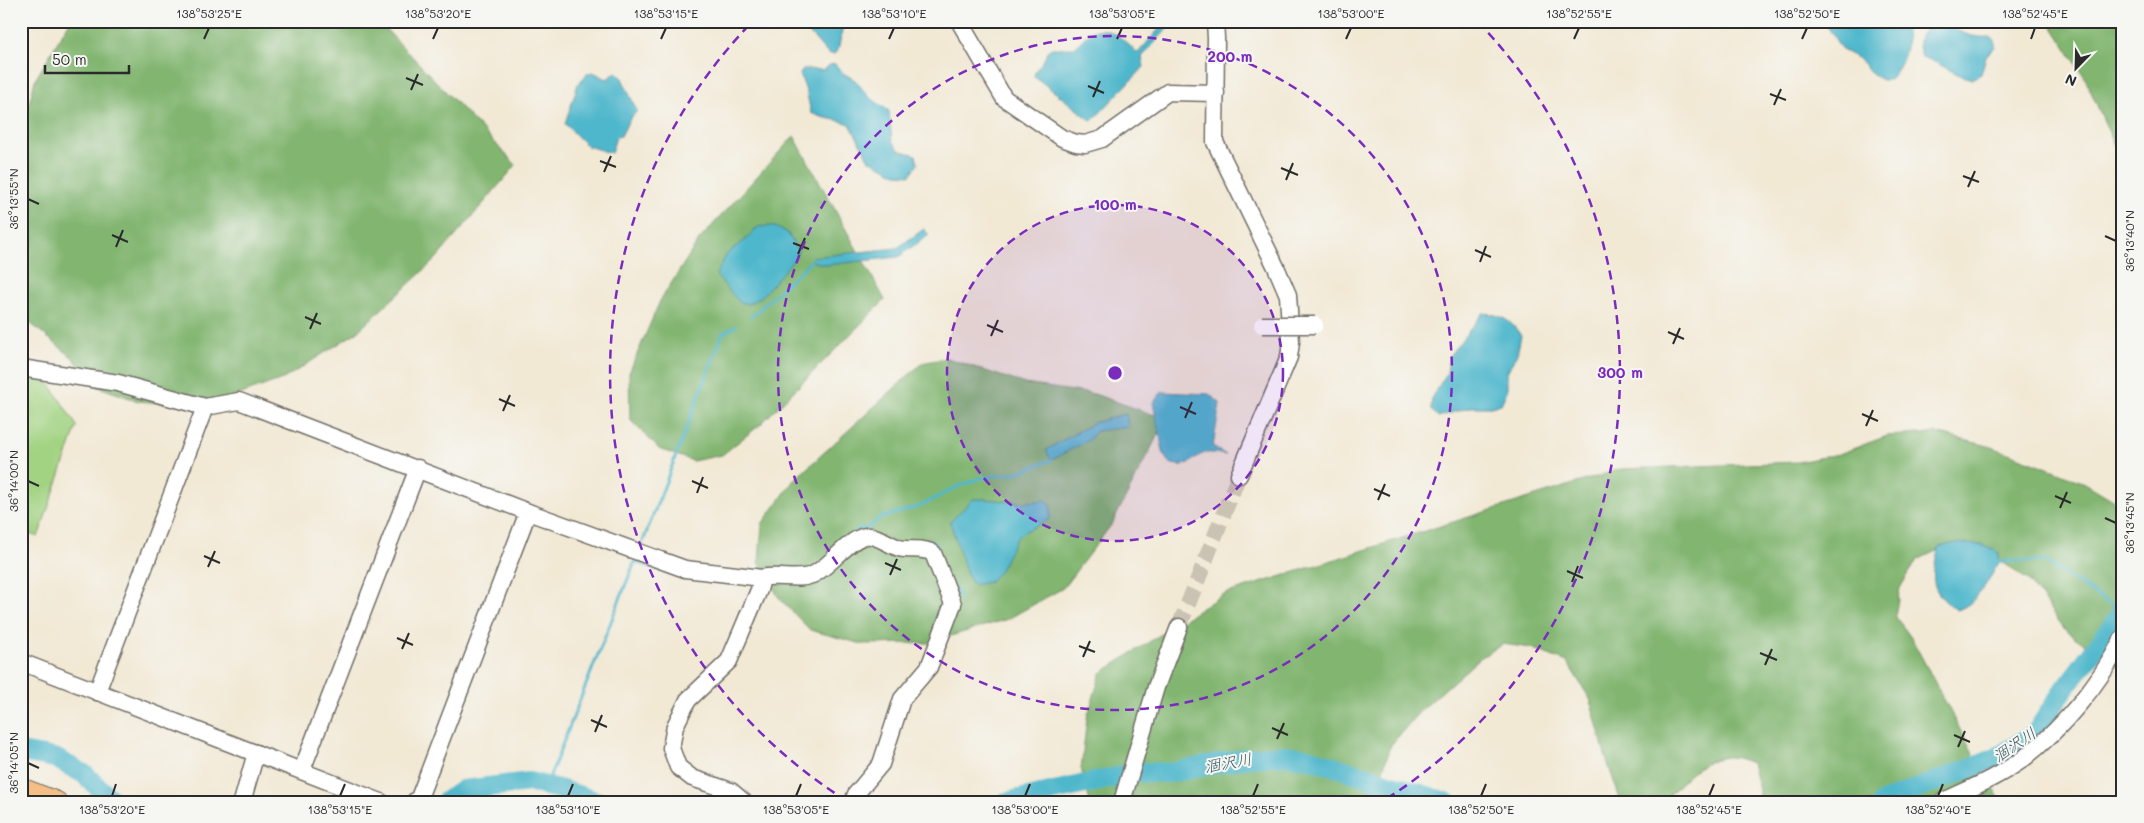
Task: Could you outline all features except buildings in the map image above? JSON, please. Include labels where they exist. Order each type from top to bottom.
[{"type":"main road","points":[[21,788],[57,802]]},
{"type":"street","points":[[960,21],[1004,98],[1062,138],[1076,143],[1085,144],[1102,139],[1168,92],[1216,93]]},
{"type":"street","points":[[1215,21],[1215,142],[1288,295],[1291,342],[1289,357],[1239,475]]},
{"type":"street","points":[[1262,325],[1315,325]]},
{"type":"street","points":[[21,368],[118,383],[205,408],[240,401],[528,512],[685,569],[762,578],[770,576],[809,577],[820,572],[860,536],[870,536],[900,548],[925,549],[933,553],[954,604],[929,667],[902,700],[881,764],[856,794],[852,802]]},
{"type":"street","points":[[97,692],[205,408]]},
{"type":"street","points":[[302,770],[418,468]]},
{"type":"street","points":[[414,802],[419,798],[528,512]]},
{"type":"street","points":[[744,802],[732,791],[692,778],[685,773],[678,767],[671,748],[675,726],[688,700],[729,661],[759,590],[762,578]]},
{"type":"street","points":[[1122,802],[1156,687],[1179,627]]},
{"type":"street","points":[[1943,802],[1984,783],[2023,759],[2073,712],[2112,660],[2123,638]]},
{"type":"street","points":[[21,662],[381,802]]},
{"type":"street","points":[[242,802],[256,753]]},
{"type":"green space","points":[[70,21],[378,21],[516,165],[436,259],[357,332],[285,378],[206,407],[138,401],[96,386],[72,357],[30,323],[21,307],[21,135],[35,80]]},
{"type":"green space","points":[[2049,21],[2123,21],[2123,164],[2084,76]]},
{"type":"green space","points":[[794,136],[885,300],[761,424],[722,455],[693,461],[659,449],[630,420],[629,373],[660,301],[699,240]]},
{"type":"green space","points":[[947,358],[1025,384],[1094,394],[1166,419],[1112,524],[1063,588],[1008,619],[927,643],[862,644],[810,630],[779,598],[759,562],[762,524],[794,480],[922,363]]},
{"type":"green space","points":[[21,374],[45,377],[77,426],[38,537],[21,531]]},
{"type":"green space","points":[[1936,433],[1992,447],[2038,464],[2085,483],[2123,506],[2123,670],[2067,632],[2028,580],[1980,548],[1949,545],[1917,560],[1900,588],[1895,616],[1912,639],[1982,771],[2002,802],[1758,802],[1759,791],[1752,763],[1729,757],[1719,758],[1700,766],[1663,802],[1621,802],[1606,758],[1590,699],[1567,662],[1531,648],[1503,644],[1480,658],[1420,711],[1391,745],[1376,792],[1368,802],[1090,802],[1081,769],[1087,718],[1101,673],[1222,595],[1621,469],[1798,462],[1839,454],[1887,436]]},
{"type":"water","points":[[780,21],[844,21],[838,51],[834,54],[828,54],[806,31]]},
{"type":"water","points":[[1166,21],[1174,21],[1142,57],[1144,67],[1092,121],[1034,76],[1047,51],[1052,48],[1073,48],[1092,32],[1104,30],[1117,35],[1138,53]]},
{"type":"water","points":[[1824,21],[1902,21],[1907,36],[1905,53],[1894,75],[1889,80],[1882,80],[1873,75],[1859,59],[1842,50]]},
{"type":"water","points":[[1940,23],[1976,37],[1990,37],[1995,40],[1995,47],[1986,56],[1981,74],[1972,79],[1965,77],[1922,57],[1919,44],[1921,35],[1928,28]]},
{"type":"water","points":[[835,64],[843,73],[855,80],[868,96],[889,111],[892,141],[899,150],[916,155],[918,164],[910,175],[897,174],[869,160],[850,124],[811,113],[800,74],[803,69],[823,70]]},
{"type":"water","points":[[593,72],[607,79],[616,72],[621,76],[637,111],[629,120],[621,136],[616,137],[611,153],[587,146],[565,124],[578,84],[588,73]]},
{"type":"water","points":[[772,226],[787,232],[798,251],[795,258],[761,297],[748,304],[739,302],[716,275],[727,254],[758,227]]},
{"type":"water","points":[[924,229],[929,235],[898,257],[827,265],[811,261],[812,257],[897,248]]},
{"type":"water","points":[[1483,313],[1501,317],[1510,322],[1521,336],[1517,354],[1507,372],[1507,391],[1501,404],[1491,407],[1471,407],[1438,417],[1431,409],[1432,397],[1447,373],[1449,356]]},
{"type":"water","points":[[1162,392],[1209,394],[1220,403],[1213,447],[1226,455],[1205,453],[1186,464],[1176,465],[1169,463],[1164,455],[1153,403]]},
{"type":"water","points":[[1126,414],[1128,427],[1096,431],[1089,440],[1051,460],[1046,450],[1093,423]]},
{"type":"water","points":[[973,499],[1017,502],[1044,500],[1051,504],[1050,519],[1022,533],[1016,539],[999,572],[989,582],[973,585],[967,574],[950,522]]},
{"type":"water","points":[[1955,543],[1982,545],[1998,552],[2000,561],[1977,596],[1964,607],[1957,610],[1941,596],[1936,590],[1934,583],[1934,567],[1939,547]]},
{"type":"waterway","points":[[751,317],[811,261]]},
{"type":"waterway","points":[[642,544],[723,333],[736,326]]},
{"type":"waterway","points":[[855,532],[858,529],[868,528],[880,518],[921,506],[954,488],[981,478],[1017,473],[1051,460]]},
{"type":"waterway","points":[[919,542],[929,541],[936,544],[938,549]]},
{"type":"waterway","points":[[546,786],[635,561]]},
{"type":"waterway","points":[[2000,561],[2045,561],[2122,612]]},
{"type":"waterway","points":[[635,562],[685,577]]},
{"type":"waterway","points":[[955,587],[960,598]]},
{"type":"waterway","name":"涸沢川","points":[[1883,802],[1996,758],[2035,734],[2061,694],[2123,611]]},
{"type":"waterway","name":"涸沢川","points":[[21,752],[55,758],[84,774],[114,802]]},
{"type":"waterway","name":"涸沢川","points":[[1006,802],[1138,772],[1170,773],[1241,759],[1283,755],[1307,758],[1446,802]]},
{"type":"waterway","name":"涸沢川","points":[[445,802],[463,790],[529,782],[559,789],[599,802]]},
{"type":"tunnel","points":[[1179,627],[1239,475]]}]
